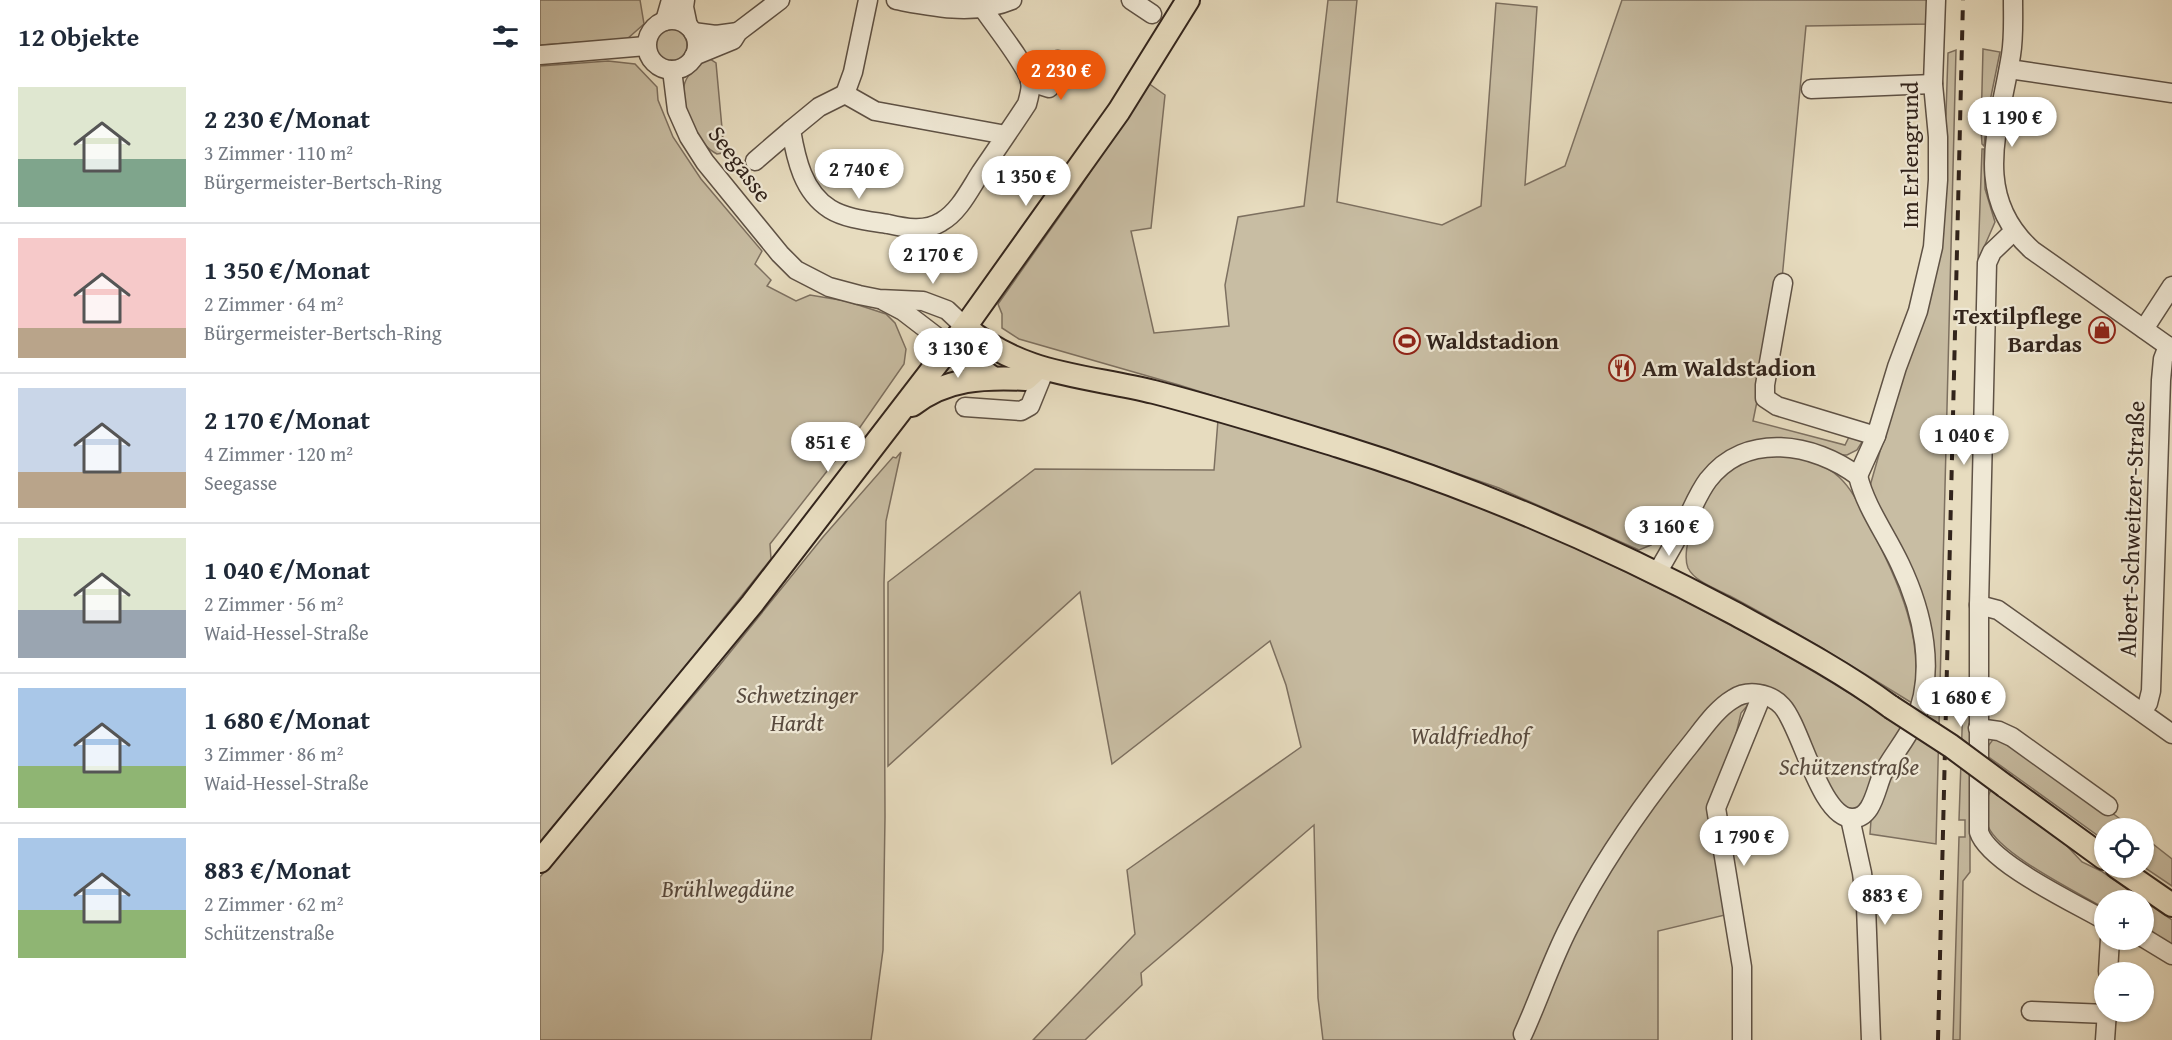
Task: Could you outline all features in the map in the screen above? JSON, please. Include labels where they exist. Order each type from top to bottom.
[{"type":"main road","points":[[540,861],[752,604],[950,347],[1119,111],[1188,0]]},
{"type":"main road","points":[[965,327],[981,341],[999,351],[1041,369],[1158,393],[1342,447],[1497,502],[1657,573],[1771,633],[1864,688],[1951,746],[2094,851]]},
{"type":"main road","points":[[950,347],[991,377]]},
{"type":"main road","points":[[897,416],[926,394],[952,383],[991,377],[1026,379],[1041,369]]},
{"type":"main road","points":[[2133,878],[2172,905]]},
{"type":"street","points":[[664,21],[671,0]]},
{"type":"street","points":[[684,0],[684,7],[691,29],[697,48],[694,56],[685,66],[672,70],[657,66],[646,46],[651,30],[664,21],[681,21],[691,29],[716,35],[738,32]]},
{"type":"street","points":[[694,56],[733,40],[738,32],[780,0]]},
{"type":"street","points":[[755,161],[819,107],[845,94],[853,72],[868,0]]},
{"type":"street","points":[[896,0],[941,9],[982,7],[1012,0]]},
{"type":"street","points":[[1131,0],[1152,14]]},
{"type":"street","name":"Im Erlengrund","points":[[1858,476],[1876,436],[1922,297],[1933,248],[1938,180],[1938,137],[1933,84],[1936,0]]},
{"type":"street","points":[[2013,0],[2013,42],[1993,158],[1998,198],[2005,217],[2014,231],[2039,255],[2170,347]]},
{"type":"street","points":[[791,130],[796,159],[803,178],[820,201],[831,210],[906,228],[926,228],[941,222],[952,213],[1027,104],[1030,82],[982,7]]},
{"type":"street","points":[[540,55],[646,46]]},
{"type":"street","points":[[1030,82],[1049,88],[1058,60]]},
{"type":"street","points":[[2009,69],[2172,93]]},
{"type":"street","name":"Seegasse","points":[[672,70],[676,110],[689,137],[705,162],[780,254],[796,270],[829,287],[879,298],[923,301],[947,310],[965,327]]},
{"type":"street","points":[[1811,89],[1933,84]]},
{"type":"street","points":[[845,94],[876,111],[1006,135]]},
{"type":"street","points":[[2014,231],[1992,252],[1987,263],[1978,605],[1978,826],[1981,837],[1990,848],[2019,872],[2094,914]]},
{"type":"street","points":[[1783,283],[1765,385],[1765,398],[1777,406],[1876,436]]},
{"type":"street","points":[[2144,329],[2172,286]]},
{"type":"street","points":[[879,298],[903,311],[950,347]]},
{"type":"street","name":"Albert-Schweitzer-Straße","points":[[2142,712],[2148,703],[2151,691],[2161,380],[2163,359],[2170,347]]},
{"type":"street","points":[[964,407],[1022,411],[1030,406],[1041,369]]},
{"type":"street","points":[[1523,1034],[1542,991],[1547,973],[1603,866],[1633,819],[1666,774],[1716,713],[1738,696],[1762,694],[1777,701],[1785,710],[1817,780],[1838,812],[1850,818],[1858,818],[1869,809],[1884,772],[1914,723],[1923,698],[1927,668],[1920,623],[1911,594],[1900,563],[1862,494],[1858,476],[1846,467],[1810,452],[1782,446],[1763,448],[1736,457],[1718,470],[1708,481],[1657,573]]},
{"type":"street","points":[[1978,605],[1998,610],[2172,734]]},
{"type":"street","points":[[1742,1040],[1742,967],[1716,808],[1762,694]]},
{"type":"street","points":[[1978,728],[1999,731],[2012,737],[2108,806]]},
{"type":"street","points":[[1850,818],[1865,896],[1871,1040]]},
{"type":"street","points":[[2154,944],[2172,955]]},
{"type":"street","points":[[2031,1011],[2094,1012]]},
{"type":"street","points":[[2105,1040],[2106,1022]]},
{"type":"green space","points":[[540,0],[640,0],[644,24],[627,39],[540,45]]},
{"type":"green space","points":[[1328,0],[1357,0],[1337,202],[1442,225],[1481,206],[1496,3],[1537,7],[1525,185],[1565,166],[1622,0],[1930,0],[1929,24],[1806,26],[1782,279],[1753,421],[1845,445],[1850,435],[1860,438],[1862,442],[1857,450],[1847,455],[1830,455],[1797,443],[1699,479],[1671,529],[1651,545],[1639,550],[1499,488],[1179,385],[1019,339],[1002,328],[1002,314],[998,304],[1079,189],[1148,83],[1165,95],[1151,228],[1131,231],[1154,333],[1229,326],[1225,285],[1238,217],[1304,206]]},
{"type":"green space","points":[[671,29],[682,34],[687,45],[682,56],[671,61],[660,56],[655,45],[660,34]]},
{"type":"green space","points":[[1983,49],[2000,52],[1988,111],[1984,146],[1981,129]]},
{"type":"green space","points":[[1956,50],[1936,844],[1870,834],[1871,820],[1859,807],[1849,809],[1845,807],[1831,790],[1817,763],[1797,712],[1752,700],[1741,713],[1713,831],[1725,915],[1658,931],[1658,1040],[1323,1040],[1318,998],[1314,825],[1141,973],[1142,985],[1085,1040],[1033,1040],[1135,934],[1127,870],[1301,747],[1286,685],[1270,641],[1112,764],[1080,592],[888,766],[888,582],[1035,469],[1214,470],[1218,420],[1309,447],[1460,498],[1597,558],[1712,615],[1781,653],[1849,693],[1914,736],[1931,683],[1889,529],[1870,486],[1905,364],[1946,114],[1948,53]]},
{"type":"green space","points":[[707,57],[716,63],[724,150],[723,153],[717,154],[697,134],[687,114],[683,95],[687,78]]},
{"type":"green space","points":[[608,61],[635,64],[657,87],[658,100],[673,137],[701,179],[762,251],[755,264],[771,280],[767,286],[796,301],[810,295],[846,301],[886,314],[895,323],[906,349],[904,364],[849,443],[770,544],[771,559],[600,773],[540,844],[540,66]]},
{"type":"green space","points":[[1982,149],[1984,149],[1985,189],[1995,222],[1978,261]]},
{"type":"green space","name":"Schwetzinger Hardt","points":[[901,452],[886,521],[883,950],[871,1040],[540,1040],[540,877],[719,666],[823,537],[893,457],[896,458]]},
{"type":"green space","points":[[1771,454],[1816,463],[1832,471],[1849,488],[1857,501],[1900,591],[1913,635],[1916,680],[1912,703],[1799,635],[1701,581],[1688,568],[1686,555],[1691,531],[1711,490],[1733,467]]},
{"type":"green space","points":[[1963,702],[1973,708],[1970,872],[1963,881],[1960,1040],[1953,1040],[1959,837],[1965,837],[1965,820],[1959,820]]},
{"type":"green space","points":[[1997,734],[2119,818],[2094,818],[2094,833],[1983,753]]},
{"type":"green space","points":[[1991,790],[2066,845],[2082,862],[2094,868],[2094,878],[2111,878],[2129,890],[2094,890],[2094,902],[2022,860],[1995,837],[1988,826],[1985,807]]},
{"type":"green space","points":[[2154,845],[2172,859],[2172,886],[2154,874]]},
{"type":"green space","points":[[2154,908],[2172,920],[2172,948],[2154,937]]},
{"type":"railway","points":[[1938,1040],[1963,0]]},
{"type":"place","name":"Textilpflege Bardas","points":[[2102,330]]},
{"type":"place","name":"Waldstadion","points":[[1407,341]]},
{"type":"place","name":"Am Waldstadion","points":[[1622,368]]},
{"type":"park label","name":"Waldfriedhof","points":[[1470,736]]},
{"type":"park label","name":"Schützenstraße","points":[[1849,767]]},
{"type":"park label","name":"Brühlwegdüne","points":[[728,889]]}]
